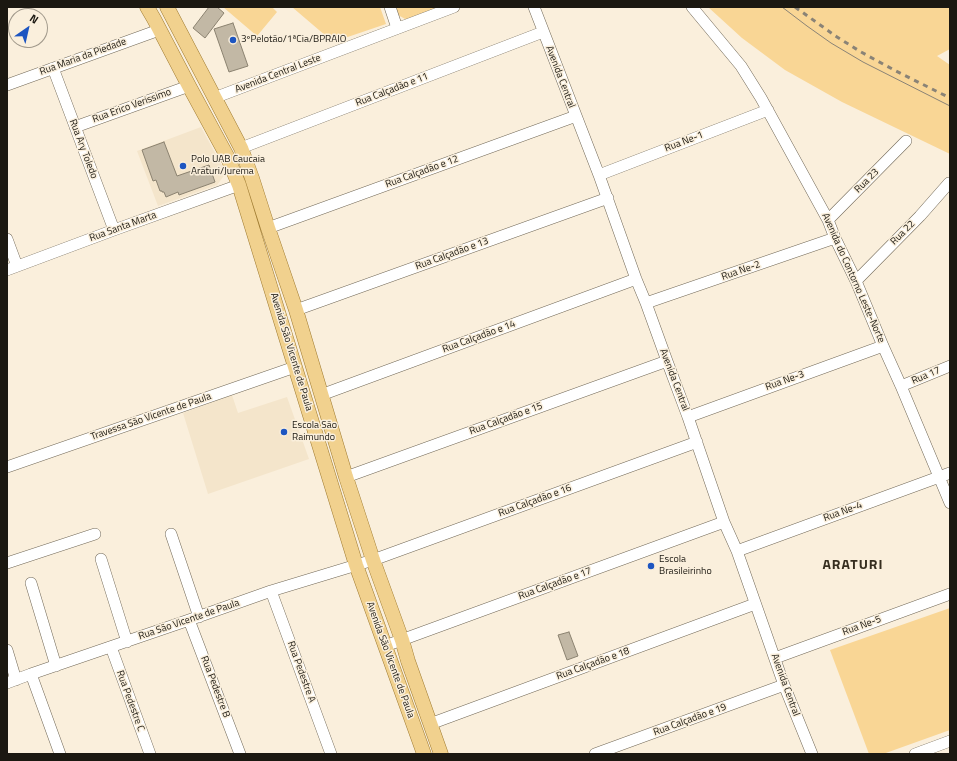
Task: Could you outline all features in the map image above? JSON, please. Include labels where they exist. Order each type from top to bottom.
[{"type":"main road","name":"Avenida São Vicente de Paula","points":[[171,9],[214,98],[241,148],[252,178],[296,310],[372,560],[402,640],[441,754]]},
{"type":"main road","name":"Avenida São Vicente de Paula","points":[[154,19],[227,156],[239,185],[356,565],[424,754]]},
{"type":"street","points":[[390,7],[397,28]]},
{"type":"street","name":"Avenida Central Leste","points":[[214,98],[454,7]]},
{"type":"street","name":"Avenida Central","points":[[534,7],[608,198],[636,279],[697,442],[724,522],[737,551],[784,686],[812,754]]},
{"type":"street","name":"Avenida do Contorno Leste-Norte","points":[[692,7],[716,34],[741,66],[768,110],[828,220],[835,238],[856,280],[901,386],[945,475],[950,503]]},
{"type":"street","name":"Rua Maria da Piedade","points":[[7,85],[53,68],[154,19],[171,9]]},
{"type":"street","name":"Rua Calçadão e 11","points":[[241,148],[543,32]]},
{"type":"street","name":"Rua Ary Toledo","points":[[53,68],[114,230]]},
{"type":"street","name":"Rua Erico Verissimo","points":[[75,127],[189,86]]},
{"type":"street","name":"Rua Ne-1","points":[[599,174],[768,110]]},
{"type":"street","name":"Rua Calçadão e 12","points":[[268,228],[576,116]]},
{"type":"street","name":"Rua 23","points":[[828,220],[906,142]]},
{"type":"street","name":"Rua 22","points":[[856,280],[920,216],[948,183]]},
{"type":"street","name":"Rua Santa Marta","points":[[12,268],[239,185]]},
{"type":"street","name":"Rua Calçadão e 13","points":[[296,310],[608,198]]},
{"type":"street","name":"Rua Ne-2","points":[[646,304],[835,238]]},
{"type":"street","points":[[7,239],[12,268]]},
{"type":"street","name":"Rua Calçadão e 14","points":[[321,395],[636,279]]},
{"type":"street","name":"Rua Ne-3","points":[[688,417],[883,346]]},
{"type":"street","name":"Rua Calçadão e 15","points":[[346,477],[666,361]]},
{"type":"street","name":"Rua 17","points":[[901,386],[950,366]]},
{"type":"street","name":"Travessa São Vicente de Paula","points":[[7,467],[295,367]]},
{"type":"street","name":"Rua Calçadão e 16","points":[[372,560],[697,442]]},
{"type":"street","name":"Rua Ne-4","points":[[737,551],[945,475]]},
{"type":"street","name":"Rua Calçadão e 17","points":[[385,646],[724,522]]},
{"type":"street","points":[[7,563],[94,534]]},
{"type":"street","name":"Rua Pedestre B","points":[[171,534],[194,618],[240,754]]},
{"type":"street","points":[[101,559],[127,642]]},
{"type":"street","name":"Rua São Vicente de Paula","points":[[11,682],[271,591],[372,560]]},
{"type":"street","points":[[31,583],[56,666]]},
{"type":"street","name":"Rua Pedestre A","points":[[271,591],[331,754]]},
{"type":"street","name":"Rua Ne-5","points":[[775,658],[950,594]]},
{"type":"street","name":"Rua Calçadão e 18","points":[[430,724],[755,604]]},
{"type":"street","name":"Rua Pedestre C","points":[[111,647],[150,754]]},
{"type":"street","points":[[7,650],[11,682]]},
{"type":"street","points":[[31,674],[60,754]]},
{"type":"street","name":"Rua Calçadão e 19","points":[[595,754],[784,686]]},
{"type":"street","points":[[915,754],[950,741]]},
{"type":"shaded area","points":[[223,7],[272,7],[277,12],[257,36]]},
{"type":"shaded area","points":[[292,7],[380,7],[386,24],[333,42]]},
{"type":"shaded area","points":[[395,7],[440,7],[407,20],[398,15]]},
{"type":"shaded area","points":[[708,7],[950,7],[950,49],[937,56],[950,65],[950,154],[842,102],[785,70],[742,38]]},
{"type":"shaded area","name":"Polo UAB Caucaia Araturi/Jurema","points":[[201,127],[226,173],[217,185],[158,206],[137,151]]},
{"type":"shaded area","points":[[232,395],[238,413],[287,397],[309,459],[208,494],[183,413]]},
{"type":"shaded area","points":[[950,608],[950,730],[883,754],[869,754],[830,650]]},
{"type":"building","points":[[209,7],[217,7],[224,13],[205,38],[193,28]]},
{"type":"building","points":[[233,23],[248,66],[229,72],[214,29]]},
{"type":"building","points":[[164,142],[177,176],[209,165],[215,182],[179,195],[178,192],[166,197],[164,192],[160,191],[156,180],[153,181],[142,150]]},
{"type":"building","points":[[569,632],[578,656],[567,660],[558,635]]},
{"type":"tram line","points":[[782,7],[831,43],[863,62],[950,106]]},
{"type":"railway","points":[[795,7],[861,52],[950,98]]},
{"type":"place","name":"3ºPelotão/1ªCia/BPRAIO","points":[[233,40]]},
{"type":"place","name":"Polo UAB Caucaia Araturi/Jurema","points":[[183,166]]},
{"type":"place","name":"Escola São Raimundo","points":[[284,432]]},
{"type":"place","name":"Escola Brasileirinho","points":[[651,566]]},
{"type":"district","name":"ARATURI","points":[[853,566]]}]
